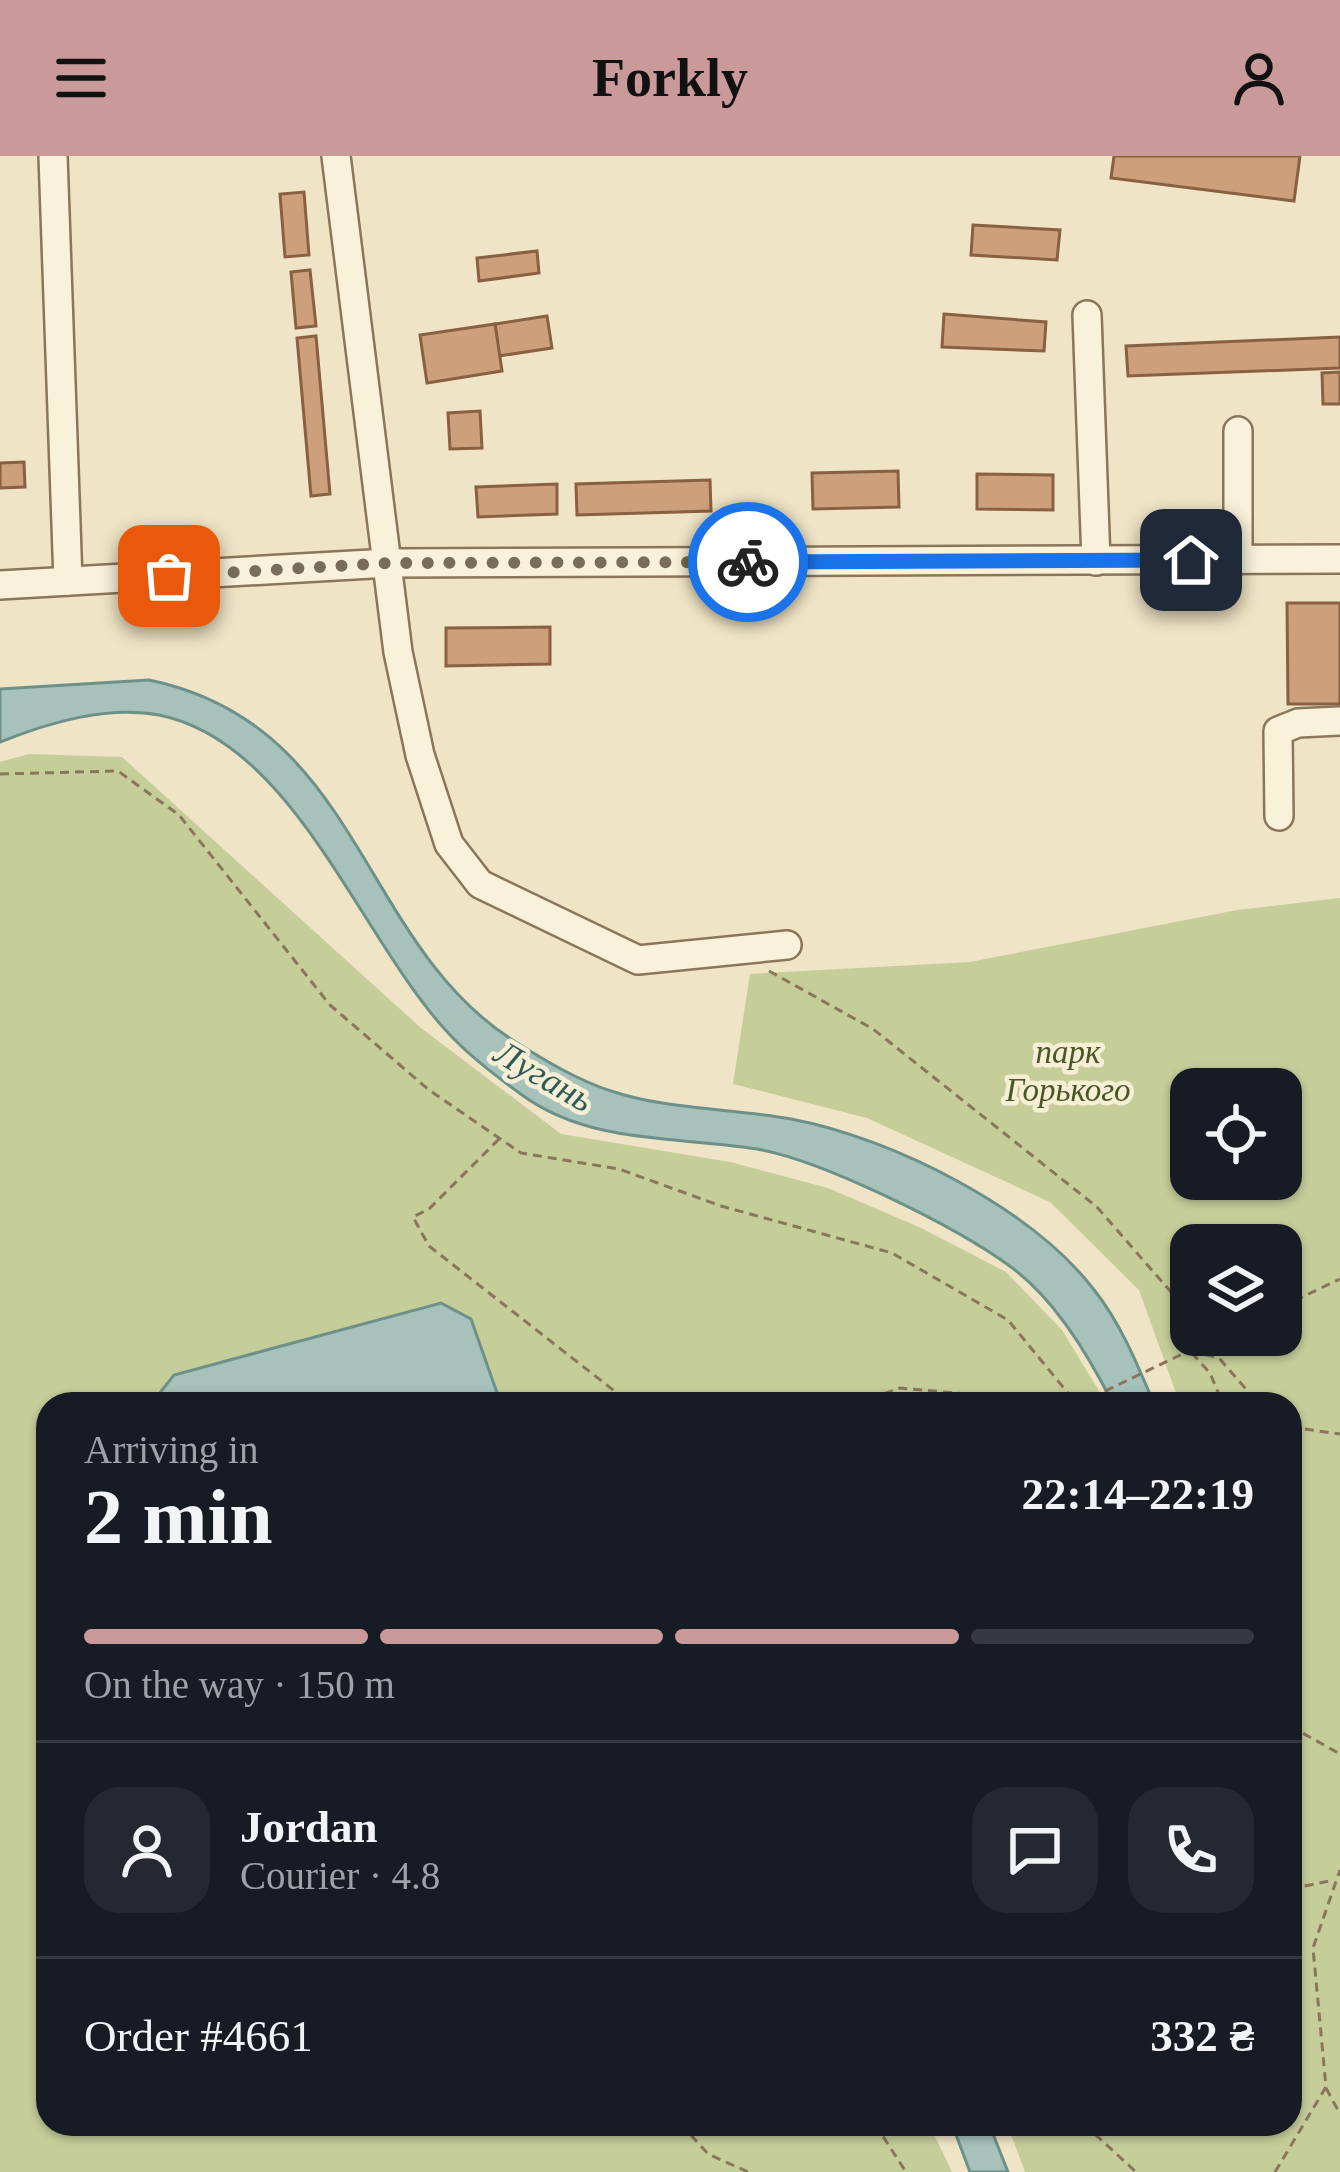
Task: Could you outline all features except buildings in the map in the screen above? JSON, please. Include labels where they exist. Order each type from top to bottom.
[{"type":"street","points":[[53,156],[68,581]]},
{"type":"street","points":[[336,156],[398,652],[420,755],[449,844],[480,884],[638,960],[787,945]]},
{"type":"street","points":[[1088,315],[1096,561]]},
{"type":"street","points":[[1238,431],[1238,560]]},
{"type":"street","points":[[0,585],[389,563],[1340,559]]},
{"type":"street","points":[[1280,816],[1278,731],[1298,723],[1340,721]]},
{"type":"path","points":[[0,774],[118,772],[164,804],[179,815],[329,1005],[429,1090],[521,1153],[619,1169],[722,1206],[892,1252],[1007,1320],[1067,1392]]},
{"type":"path","points":[[768,971],[873,1029],[1097,1207],[1170,1291]]},
{"type":"path","points":[[500,1138],[429,1209],[413,1217],[429,1246],[616,1392]]},
{"type":"path","points":[[1302,1297],[1340,1280]]},
{"type":"path","points":[[1102,1392],[1177,1356]]},
{"type":"path","points":[[1195,1356],[1218,1392]]},
{"type":"path","points":[[1212,1356],[1219,1358],[1249,1392]]},
{"type":"path","points":[[889,1392],[900,1388],[944,1392]]},
{"type":"path","points":[[1302,1428],[1340,1434]]},
{"type":"path","points":[[1302,1731],[1340,1754]]},
{"type":"path","points":[[1340,1870],[1332,1880],[1312,1948],[1325,2087],[1340,2114]]},
{"type":"path","points":[[1302,1886],[1332,1880]]},
{"type":"path","points":[[1302,2126],[1325,2087]]},
{"type":"path","points":[[692,2136],[708,2154],[748,2172]]},
{"type":"path","points":[[883,2136],[906,2172]]},
{"type":"path","points":[[1097,2136],[1136,2172]]},
{"type":"path","points":[[1275,2172],[1296,2136]]},
{"type":"green space","points":[[29,754],[122,757],[421,1028],[561,1134],[730,1162],[828,1188],[921,1228],[1006,1272],[1062,1330],[1100,1392],[36,1392],[36,2136],[935,2136],[952,2172],[0,2172],[0,762]]},
{"type":"green space","name":"парк Горького","points":[[1340,898],[1340,2172],[1025,2172],[1012,2136],[1302,2136],[1302,1392],[1176,1392],[1139,1290],[1050,1202],[867,1118],[733,1084],[750,974],[970,962],[1237,910]]},
{"type":"water","name":"Лугань","points":[[149,680],[219,704],[274,741],[317,787],[421,949],[462,999],[514,1041],[611,1091],[830,1128],[957,1181],[998,1205],[1068,1261],[1121,1331],[1149,1392],[1107,1392],[1070,1330],[1027,1280],[987,1251],[888,1197],[817,1166],[757,1149],[635,1136],[577,1123],[522,1095],[465,1050],[424,1004],[326,855],[252,765],[208,733],[159,715],[139,713],[58,722],[0,742],[0,689]]},
{"type":"water","points":[[441,1303],[471,1319],[497,1392],[161,1392],[174,1375]]},
{"type":"water","points":[[956,2136],[994,2136],[1008,2172],[970,2172]]},
{"type":"way so far","points":[[169,576],[389,563],[748,562]]},
{"type":"route","points":[[748,562],[1191,560]]}]
